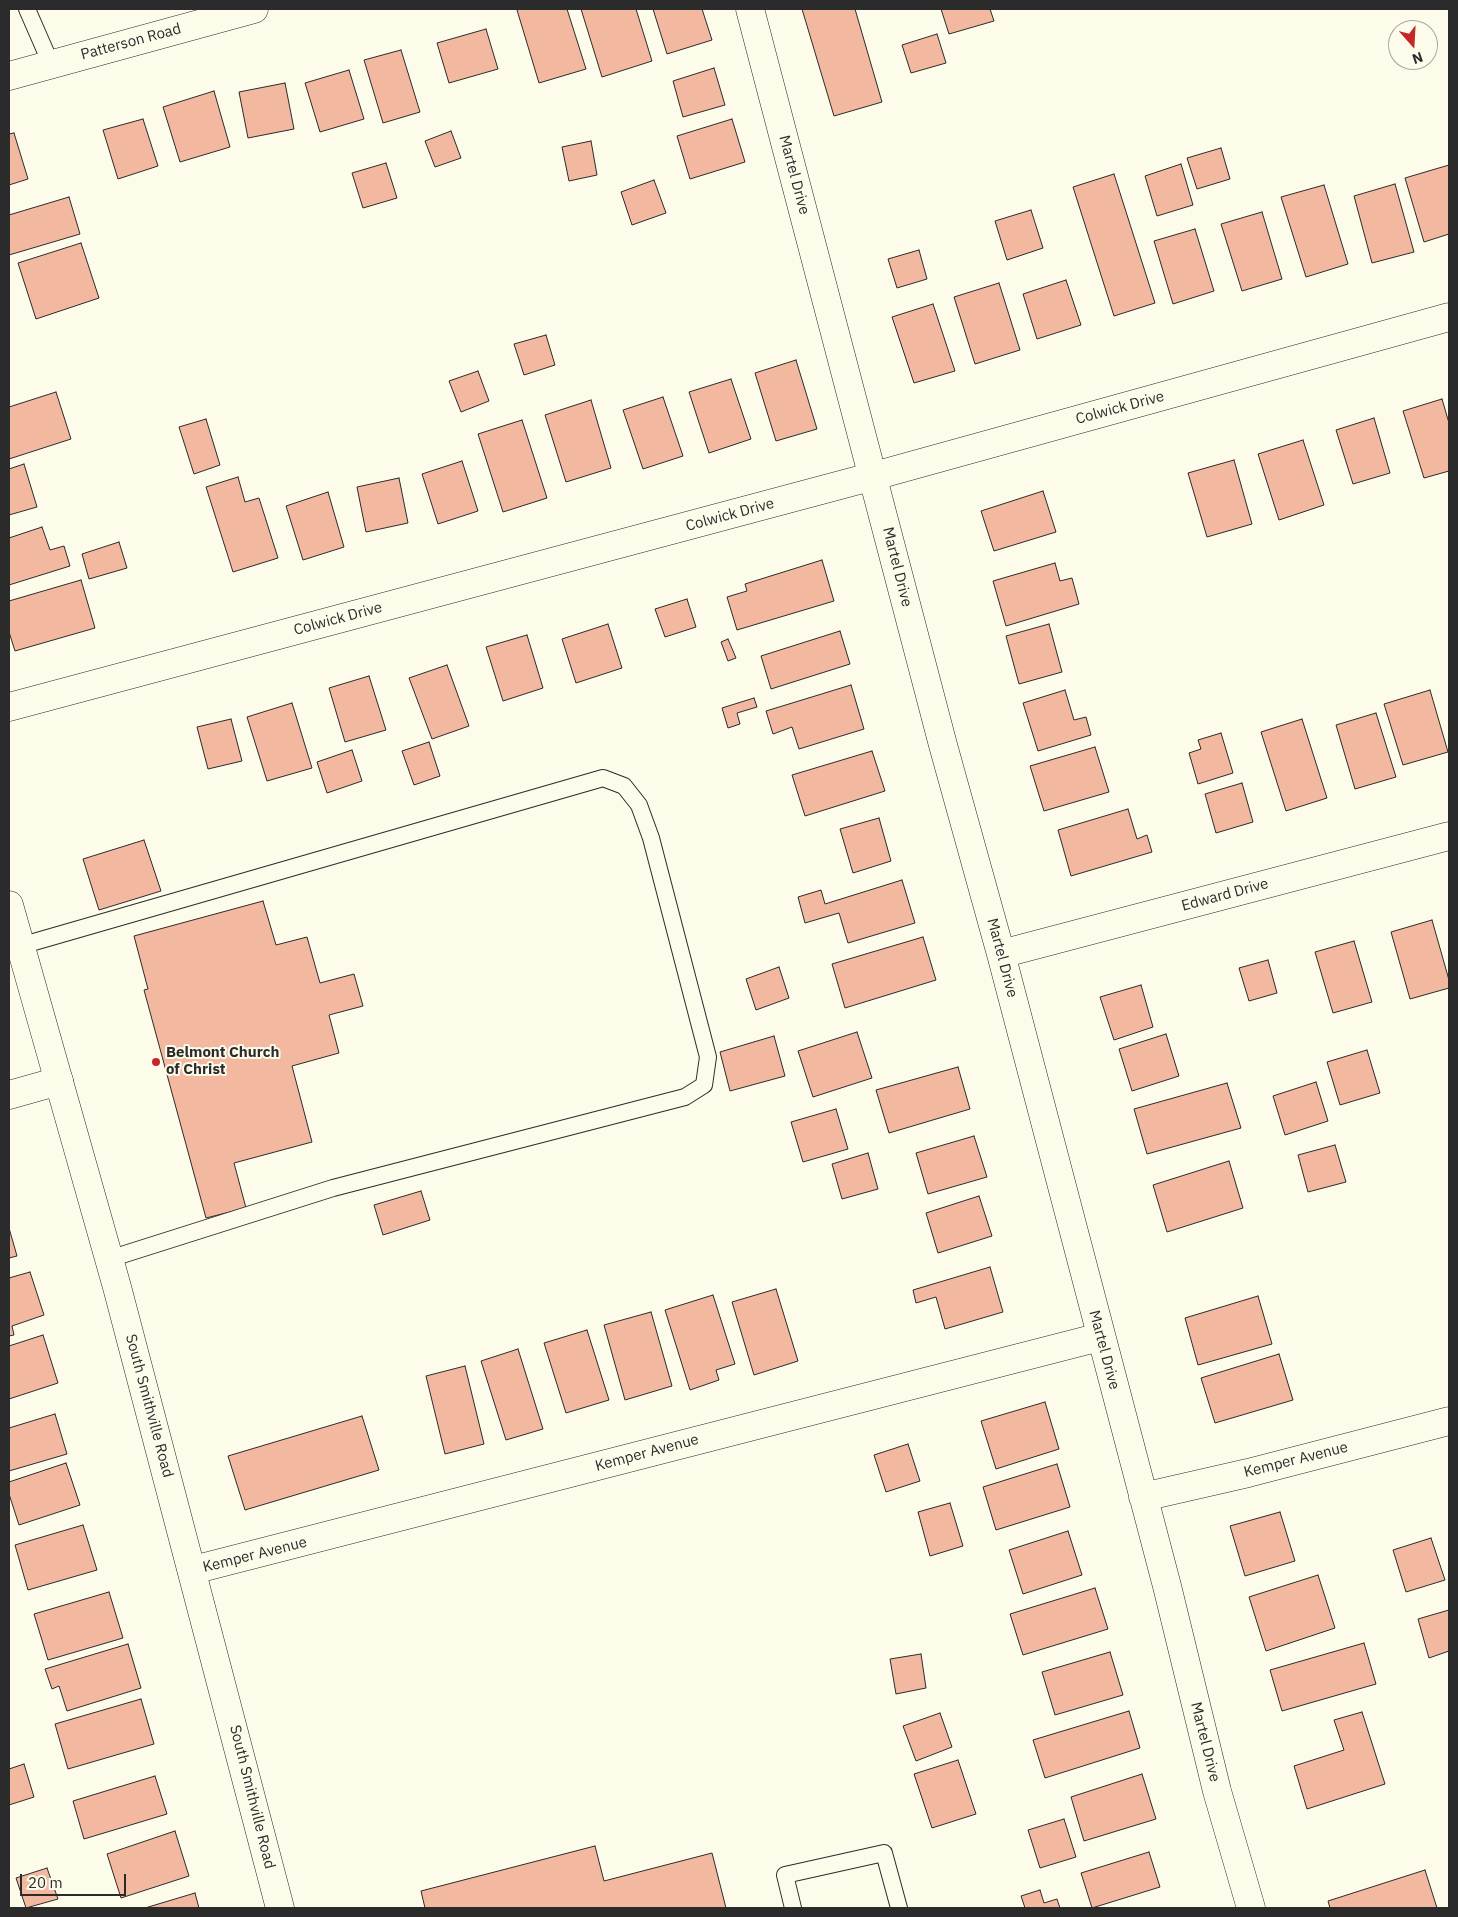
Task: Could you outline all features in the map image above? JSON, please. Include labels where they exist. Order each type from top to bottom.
[{"type":"street","name":"Patterson Road","points":[[9,76],[254,9]]},
{"type":"street","name":"Martel Drive","points":[[750,9],[943,745],[1001,954],[1143,1497],[1217,1791],[1251,1908]]},
{"type":"street","name":"Colwick Drive","points":[[9,707],[874,476],[1449,317]]},
{"type":"street","name":"Edward Drive","points":[[1001,954],[1449,836]]},
{"type":"street","name":"South Smithville Road","points":[[9,905],[109,1259],[193,1570],[280,1908]]},
{"type":"street","points":[[9,1095],[59,1081]]},
{"type":"street","name":"Kemper Avenue","points":[[193,1570],[1100,1337]]},
{"type":"street","name":"Kemper Avenue","points":[[1143,1497],[1449,1420]]},
{"type":"lane","points":[[27,9],[51,64]]},
{"type":"lane","points":[[20,946],[603,778],[624,786],[639,805],[651,838],[708,1057],[704,1085],[685,1098],[333,1188],[109,1259]]},
{"type":"lane","points":[[793,1908],[785,1875],[884,1853],[899,1908]]},
{"type":"building","points":[[567,9],[586,69],[539,83],[517,10]]},
{"type":"building","points":[[581,9],[636,9],[652,61],[602,77]]},
{"type":"building","points":[[653,9],[702,9],[712,40],[667,54]]},
{"type":"building","points":[[802,9],[855,9],[882,102],[834,116]]},
{"type":"building","points":[[941,9],[990,9],[994,21],[949,34]]},
{"type":"building","points":[[486,29],[498,69],[449,83],[437,43]]},
{"type":"building","points":[[937,34],[946,63],[911,73],[902,45]]},
{"type":"building","points":[[401,50],[420,112],[383,123],[364,60]]},
{"type":"building","points":[[714,68],[725,105],[683,117],[673,81]]},
{"type":"building","points":[[349,70],[364,119],[320,132],[305,83]]},
{"type":"building","points":[[285,83],[294,129],[248,138],[239,92]]},
{"type":"building","points":[[214,91],[230,147],[180,162],[163,107]]},
{"type":"building","points":[[143,119],[158,166],[118,179],[103,130]]},
{"type":"building","points":[[732,119],[745,162],[690,179],[677,136]]},
{"type":"building","points":[[451,131],[461,158],[435,167],[425,141]]},
{"type":"building","points":[[14,133],[28,179],[9,185],[9,134]]},
{"type":"building","points":[[591,141],[597,175],[569,181],[562,147]]},
{"type":"building","points":[[1221,148],[1230,179],[1197,189],[1187,158]]},
{"type":"building","points":[[386,163],[397,198],[363,208],[352,173]]},
{"type":"building","points":[[1181,164],[1193,205],[1157,216],[1145,176]]},
{"type":"building","points":[[1449,165],[1449,234],[1424,242],[1405,178]]},
{"type":"building","points":[[1114,174],[1155,303],[1114,316],[1073,187]]},
{"type":"building","points":[[654,180],[666,213],[632,225],[621,192]]},
{"type":"building","points":[[1395,184],[1414,252],[1372,263],[1354,196]]},
{"type":"building","points":[[1324,185],[1348,264],[1306,277],[1281,197]]},
{"type":"building","points":[[69,197],[80,234],[9,255],[9,215]]},
{"type":"building","points":[[1031,210],[1043,248],[1007,260],[995,221]]},
{"type":"building","points":[[1262,212],[1282,279],[1242,291],[1221,224]]},
{"type":"building","points":[[1195,229],[1214,291],[1173,304],[1154,241]]},
{"type":"building","points":[[81,243],[99,298],[36,319],[18,263]]},
{"type":"building","points":[[919,250],[927,279],[897,288],[888,259]]},
{"type":"building","points":[[1066,280],[1081,325],[1037,339],[1023,294]]},
{"type":"building","points":[[999,283],[1020,350],[975,364],[954,297]]},
{"type":"building","points":[[933,304],[955,371],[914,383],[892,317]]},
{"type":"building","points":[[546,335],[555,365],[524,375],[514,344]]},
{"type":"building","points":[[796,360],[817,429],[776,441],[755,373]]},
{"type":"building","points":[[478,371],[489,401],[461,412],[449,381]]},
{"type":"building","points":[[731,379],[751,439],[709,453],[689,392]]},
{"type":"building","points":[[56,392],[71,439],[9,459],[9,407]]},
{"type":"building","points":[[663,397],[683,456],[643,469],[623,410]]},
{"type":"building","points":[[1442,399],[1449,423],[1449,471],[1424,478],[1403,411]]},
{"type":"building","points":[[591,400],[611,468],[566,482],[545,415]]},
{"type":"building","points":[[1374,418],[1390,473],[1353,484],[1336,430]]},
{"type":"building","points":[[206,419],[220,465],[194,474],[179,427]]},
{"type":"building","points":[[522,420],[547,498],[503,512],[478,434]]},
{"type":"building","points":[[1303,440],[1324,505],[1279,520],[1258,454]]},
{"type":"building","points":[[1234,460],[1252,524],[1207,537],[1188,473]]},
{"type":"building","points":[[462,461],[478,511],[438,524],[422,474]]},
{"type":"building","points":[[24,464],[37,507],[9,515],[9,469]]},
{"type":"building","points":[[238,477],[245,502],[259,498],[278,558],[233,572],[206,487]]},
{"type":"building","points":[[399,478],[408,523],[366,532],[357,487]]},
{"type":"building","points":[[1043,491],[1056,532],[994,551],[981,511]]},
{"type":"building","points":[[328,492],[344,547],[303,560],[286,506]]},
{"type":"building","points":[[42,527],[50,550],[64,546],[70,566],[9,585],[9,538]]},
{"type":"building","points":[[119,542],[127,568],[89,579],[82,554]]},
{"type":"building","points":[[822,560],[834,601],[737,630],[727,597],[747,591],[745,584]]},
{"type":"building","points":[[1055,563],[1060,581],[1072,578],[1079,604],[1006,626],[993,581]]},
{"type":"building","points":[[81,580],[95,628],[15,651],[9,632],[9,601]]},
{"type":"building","points":[[687,599],[696,627],[665,637],[655,609]]},
{"type":"building","points":[[608,624],[622,668],[576,683],[562,639]]},
{"type":"building","points":[[1049,624],[1062,672],[1019,684],[1006,636]]},
{"type":"building","points":[[840,631],[850,664],[771,689],[761,656]]},
{"type":"building","points":[[527,635],[543,688],[503,701],[486,647]]},
{"type":"building","points":[[728,639],[736,658],[728,661],[721,642]]},
{"type":"building","points":[[447,665],[469,726],[432,739],[409,678]]},
{"type":"building","points":[[369,676],[386,730],[345,742],[329,688]]},
{"type":"building","points":[[851,685],[864,729],[799,749],[792,727],[773,734],[766,711]]},
{"type":"building","points":[[1065,690],[1074,720],[1086,717],[1091,735],[1038,751],[1023,703]]},
{"type":"building","points":[[1430,690],[1448,752],[1403,765],[1384,704]]},
{"type":"building","points":[[754,698],[757,707],[737,713],[740,724],[728,728],[722,708]]},
{"type":"building","points":[[292,703],[312,768],[267,781],[247,717]]},
{"type":"building","points":[[1376,713],[1396,777],[1355,789],[1336,725]]},
{"type":"building","points":[[231,719],[242,761],[208,769],[197,727]]},
{"type":"building","points":[[1302,719],[1327,798],[1286,811],[1261,732]]},
{"type":"building","points":[[1221,733],[1233,773],[1198,784],[1189,753],[1201,749],[1198,740]]},
{"type":"building","points":[[429,742],[440,776],[414,785],[402,751]]},
{"type":"building","points":[[1095,747],[1109,792],[1044,811],[1030,766]]},
{"type":"building","points":[[352,750],[362,781],[327,793],[317,762]]},
{"type":"building","points":[[872,751],[885,791],[805,816],[792,775]]},
{"type":"building","points":[[1242,783],[1253,822],[1216,833],[1205,794]]},
{"type":"building","points":[[1128,809],[1137,839],[1147,835],[1152,852],[1071,876],[1058,830]]},
{"type":"building","points":[[879,818],[891,861],[853,873],[840,829]]},
{"type":"building","points":[[144,840],[161,891],[99,910],[83,859]]},
{"type":"building","points":[[902,880],[915,923],[848,943],[839,913],[805,923],[798,897],[821,890],[825,904]]},
{"type":"building","points":[[263,901],[276,945],[307,937],[320,983],[354,974],[363,1006],[329,1015],[339,1053],[292,1066],[312,1142],[234,1163],[246,1208],[206,1218],[144,990],[148,989],[134,936]]},
{"type":"building","points":[[1432,920],[1449,980],[1449,988],[1410,999],[1391,932]]},
{"type":"building","points":[[923,937],[936,980],[845,1008],[832,964]]},
{"type":"building","points":[[1354,941],[1372,1002],[1333,1013],[1315,952]]},
{"type":"building","points":[[1268,960],[1277,993],[1249,1001],[1239,968]]},
{"type":"building","points":[[779,967],[789,998],[756,1010],[746,979]]},
{"type":"building","points":[[1141,985],[1153,1027],[1114,1040],[1100,997]]},
{"type":"building","points":[[857,1032],[872,1078],[813,1097],[798,1051]]},
{"type":"building","points":[[1166,1034],[1179,1076],[1132,1091],[1119,1049]]},
{"type":"building","points":[[774,1036],[785,1076],[730,1091],[720,1052]]},
{"type":"building","points":[[1367,1050],[1380,1093],[1340,1105],[1327,1062]]},
{"type":"building","points":[[958,1067],[970,1109],[889,1133],[876,1090]]},
{"type":"building","points":[[1316,1082],[1328,1121],[1285,1135],[1273,1096]]},
{"type":"building","points":[[1227,1083],[1241,1128],[1147,1154],[1134,1109]]},
{"type":"building","points":[[836,1109],[848,1149],[803,1162],[791,1122]]},
{"type":"building","points":[[974,1136],[987,1177],[928,1194],[916,1153]]},
{"type":"building","points":[[1335,1145],[1346,1182],[1308,1192],[1298,1155]]},
{"type":"building","points":[[868,1153],[878,1189],[842,1199],[832,1164]]},
{"type":"building","points":[[1229,1161],[1243,1208],[1167,1232],[1153,1185]]},
{"type":"building","points":[[421,1191],[430,1220],[383,1235],[374,1205]]},
{"type":"building","points":[[979,1196],[992,1236],[938,1253],[926,1213]]},
{"type":"building","points":[[9,1228],[17,1256],[9,1258]]},
{"type":"building","points":[[990,1267],[1003,1312],[945,1329],[936,1297],[916,1303],[913,1290]]},
{"type":"building","points":[[30,1272],[44,1315],[12,1326],[14,1335],[9,1336],[9,1278]]},
{"type":"building","points":[[776,1289],[798,1361],[754,1375],[732,1302]]},
{"type":"building","points":[[713,1295],[735,1364],[716,1370],[719,1380],[690,1390],[665,1310]]},
{"type":"building","points":[[1258,1296],[1272,1344],[1198,1365],[1185,1318]]},
{"type":"building","points":[[651,1312],[672,1386],[625,1400],[604,1325]]},
{"type":"building","points":[[587,1330],[609,1400],[566,1413],[544,1343]]},
{"type":"building","points":[[43,1335],[58,1383],[9,1399],[9,1346]]},
{"type":"building","points":[[518,1349],[543,1429],[506,1440],[481,1361]]},
{"type":"building","points":[[1279,1354],[1293,1400],[1215,1423],[1201,1378]]},
{"type":"building","points":[[465,1366],[484,1444],[445,1454],[426,1376]]},
{"type":"building","points":[[1045,1402],[1059,1449],[996,1469],[981,1421]]},
{"type":"building","points":[[55,1414],[67,1454],[9,1471],[9,1428]]},
{"type":"building","points":[[362,1416],[379,1470],[245,1510],[228,1456]]},
{"type":"building","points":[[908,1444],[920,1481],[886,1492],[874,1455]]},
{"type":"building","points":[[66,1463],[80,1505],[19,1525],[9,1494],[9,1482]]},
{"type":"building","points":[[1057,1464],[1070,1507],[996,1530],[983,1487]]},
{"type":"building","points":[[950,1503],[963,1546],[930,1556],[918,1512]]},
{"type":"building","points":[[1280,1512],[1295,1561],[1245,1576],[1230,1526]]},
{"type":"building","points":[[83,1525],[97,1570],[28,1590],[15,1545]]},
{"type":"building","points":[[1068,1531],[1082,1575],[1023,1594],[1009,1550]]},
{"type":"building","points":[[1431,1538],[1445,1580],[1406,1592],[1393,1550]]},
{"type":"building","points":[[1318,1575],[1335,1628],[1266,1651],[1249,1597]]},
{"type":"building","points":[[1095,1588],[1108,1629],[1023,1655],[1010,1614]]},
{"type":"building","points":[[109,1592],[123,1638],[48,1660],[34,1614]]},
{"type":"building","points":[[1449,1610],[1449,1651],[1429,1658],[1418,1619]]},
{"type":"building","points":[[1364,1643],[1376,1684],[1282,1711],[1270,1670]]},
{"type":"building","points":[[128,1644],[141,1688],[67,1711],[59,1686],[52,1689],[45,1669]]},
{"type":"building","points":[[1110,1652],[1123,1695],[1055,1715],[1042,1672]]},
{"type":"building","points":[[921,1654],[926,1688],[896,1694],[890,1659]]},
{"type":"building","points":[[141,1699],[154,1744],[68,1769],[55,1724]]},
{"type":"building","points":[[1129,1711],[1140,1748],[1045,1778],[1033,1740]]},
{"type":"building","points":[[1362,1712],[1385,1784],[1307,1809],[1294,1766],[1344,1750],[1334,1720]]},
{"type":"building","points":[[940,1713],[952,1747],[916,1761],[903,1726]]},
{"type":"building","points":[[958,1760],[976,1814],[932,1828],[914,1774]]},
{"type":"building","points":[[24,1764],[34,1797],[9,1805],[9,1769]]},
{"type":"building","points":[[1142,1774],[1156,1819],[1084,1841],[1071,1797]]},
{"type":"building","points":[[155,1776],[167,1814],[84,1839],[73,1801]]},
{"type":"building","points":[[1064,1819],[1076,1857],[1040,1868],[1028,1830]]},
{"type":"building","points":[[175,1831],[189,1876],[121,1898],[107,1854]]},
{"type":"building","points":[[595,1846],[604,1881],[712,1853],[726,1908],[425,1908],[421,1891]]},
{"type":"building","points":[[1149,1852],[1160,1887],[1092,1908],[1081,1873]]},
{"type":"building","points":[[47,1868],[58,1899],[26,1908],[16,1878]]},
{"type":"building","points":[[1425,1870],[1437,1908],[1330,1908],[1328,1901]]},
{"type":"building","points":[[1040,1890],[1044,1903],[1057,1899],[1060,1908],[1025,1908],[1021,1896]]},
{"type":"building","points":[[195,1893],[199,1908],[145,1908]]},
{"type":"place","name":"Belmont Church of Christ","points":[[156,1062]]}]
